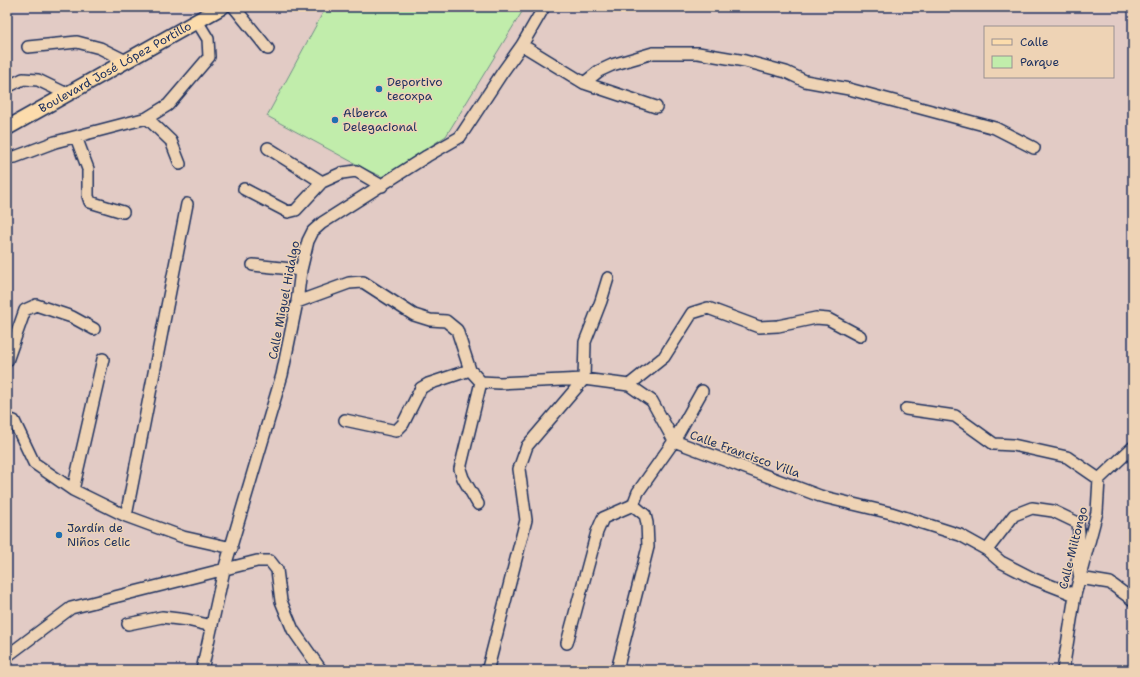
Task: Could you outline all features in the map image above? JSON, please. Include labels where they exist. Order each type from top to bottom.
[{"type":"main road","name":"Boulevard José López Portillo","points":[[7,128],[222,7]]},
{"type":"street","points":[[234,7],[268,49]]},
{"type":"street","name":"Calle Miguel Hidalgo","points":[[202,670],[224,570],[232,548],[282,375],[297,302],[301,270],[308,241],[313,231],[322,223],[427,156],[460,137],[522,45],[544,7]]},
{"type":"street","points":[[7,158],[15,157],[55,142],[147,118],[168,105],[209,57],[208,39],[197,22]]},
{"type":"street","points":[[28,47],[77,42],[100,48],[126,61]]},
{"type":"street","points":[[522,45],[584,83],[656,107]]},
{"type":"street","points":[[584,83],[599,71],[612,65],[653,53],[698,53],[745,61],[786,72],[805,82],[848,89],[995,128],[1034,148]]},
{"type":"street","points":[[7,87],[23,78],[38,80],[67,94]]},
{"type":"street","points":[[147,118],[171,141],[180,164]]},
{"type":"street","points":[[76,137],[88,169],[88,196],[90,202],[123,212]]},
{"type":"street","points":[[268,148],[322,182]]},
{"type":"street","points":[[244,189],[288,212],[296,210],[322,182],[342,173],[356,172],[382,186]]},
{"type":"street","points":[[126,516],[188,204]]},
{"type":"street","points":[[253,266],[301,270]]},
{"type":"street","points":[[488,668],[526,520],[519,469],[527,446],[584,379],[585,342],[608,278]]},
{"type":"street","points":[[297,302],[349,283],[363,282],[414,315],[430,320],[446,321],[457,330],[470,370],[481,382],[460,469],[463,478],[478,504]]},
{"type":"street","points":[[7,361],[25,310],[36,305],[72,317],[94,329]]},
{"type":"street","points":[[629,385],[664,357],[692,313],[708,308],[759,326],[778,326],[816,318],[828,319],[860,336]]},
{"type":"street","points":[[73,490],[103,360]]},
{"type":"street","points":[[344,420],[396,431],[404,424],[421,388],[428,384],[470,370]]},
{"type":"street","name":"Calle Francisco Villa","points":[[481,382],[584,379],[629,385],[652,401],[674,441],[820,496],[891,513],[960,535],[987,550],[1001,562],[1075,595]]},
{"type":"street","points":[[567,643],[597,532],[603,518],[632,506],[638,492],[674,441],[702,391]]},
{"type":"street","points":[[906,409],[955,416],[994,444],[1013,445],[1067,457],[1099,480],[1133,447]]},
{"type":"street","points":[[7,419],[14,421],[34,463],[73,490],[126,516],[183,537],[232,548]]},
{"type":"street","name":"Calle Miltongo","points":[[1063,670],[1075,595],[1097,512],[1099,480]]},
{"type":"street","points":[[617,670],[648,547],[647,523],[644,514],[632,506]]},
{"type":"street","points":[[987,550],[1014,515],[1032,508],[1054,511],[1078,523],[1079,533],[1077,562],[1080,578],[1110,583],[1132,597],[1133,600]]},
{"type":"street","points":[[7,656],[10,652],[71,608],[257,561],[270,561],[277,570],[281,601],[293,630],[322,670]]},
{"type":"street","points":[[128,624],[162,617],[188,620],[212,626]]},
{"type":"green space","name":"Deportivo tecoxpa","points":[[326,7],[525,7],[446,136],[383,177],[369,171],[267,116]]},
{"type":"place","name":"Deportivo tecoxpa","points":[[379,89]]},
{"type":"place","name":"Alberca Delegacional","points":[[335,120]]},
{"type":"place","name":"Jardín de Niños Celic","points":[[59,535]]}]
